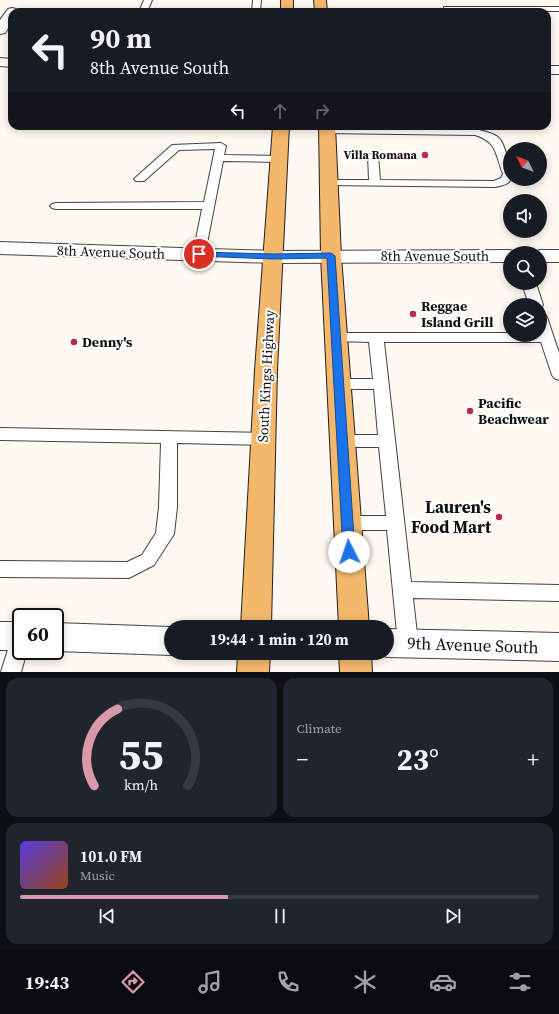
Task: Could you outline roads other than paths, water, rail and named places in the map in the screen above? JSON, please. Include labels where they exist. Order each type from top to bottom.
[{"type":"main road","name":"South Kings Highway","points":[[256,620],[263,439],[281,130]]},
{"type":"main road","points":[[327,130],[331,256],[354,620]]},
{"type":"main road","points":[[253,672],[254,660]]},
{"type":"main road","points":[[355,660],[356,672]]},
{"type":"street","points":[[0,30],[8,18]]},
{"type":"street","name":"8th Avenue South","points":[[0,248],[273,257],[503,256]]},
{"type":"street","points":[[547,256],[559,256]]},
{"type":"street","points":[[0,636],[12,636]]},
{"type":"street","points":[[64,637],[164,641]]},
{"type":"street","name":"9th Avenue South","points":[[398,643],[559,648]]},
{"type":"lane","points":[[329,183],[495,184],[505,180],[508,174],[496,141],[489,136],[475,132],[356,130]]},
{"type":"lane","points":[[371,131],[375,183]]},
{"type":"lane","points":[[140,179],[176,147],[178,136]]},
{"type":"lane","points":[[176,147],[221,146],[199,254]]},
{"type":"lane","points":[[218,158],[279,159]]},
{"type":"lane","points":[[56,206],[209,205]]},
{"type":"lane","points":[[336,337],[503,338]]},
{"type":"lane","points":[[376,337],[403,590],[398,643]]},
{"type":"lane","points":[[547,338],[559,375]]},
{"type":"lane","points":[[339,384],[381,384]]},
{"type":"lane","points":[[0,434],[263,439]]},
{"type":"lane","points":[[0,569],[129,570],[148,560],[165,534],[168,507],[169,437]]},
{"type":"lane","points":[[342,441],[387,441]]},
{"type":"lane","points":[[347,522],[396,523]]},
{"type":"lane","points":[[403,590],[559,593]]},
{"type":"lane","points":[[11,672],[14,660]]},
{"type":"place","name":"Villa Romana","points":[[425,155]]},
{"type":"place","name":"Reggae Island Grill","points":[[413,314]]},
{"type":"place","name":"Denny's","points":[[74,342]]},
{"type":"place","name":"Pacific Beachwear","points":[[470,411]]},
{"type":"place","name":"Lauren's Food Mart","points":[[499,517]]}]
